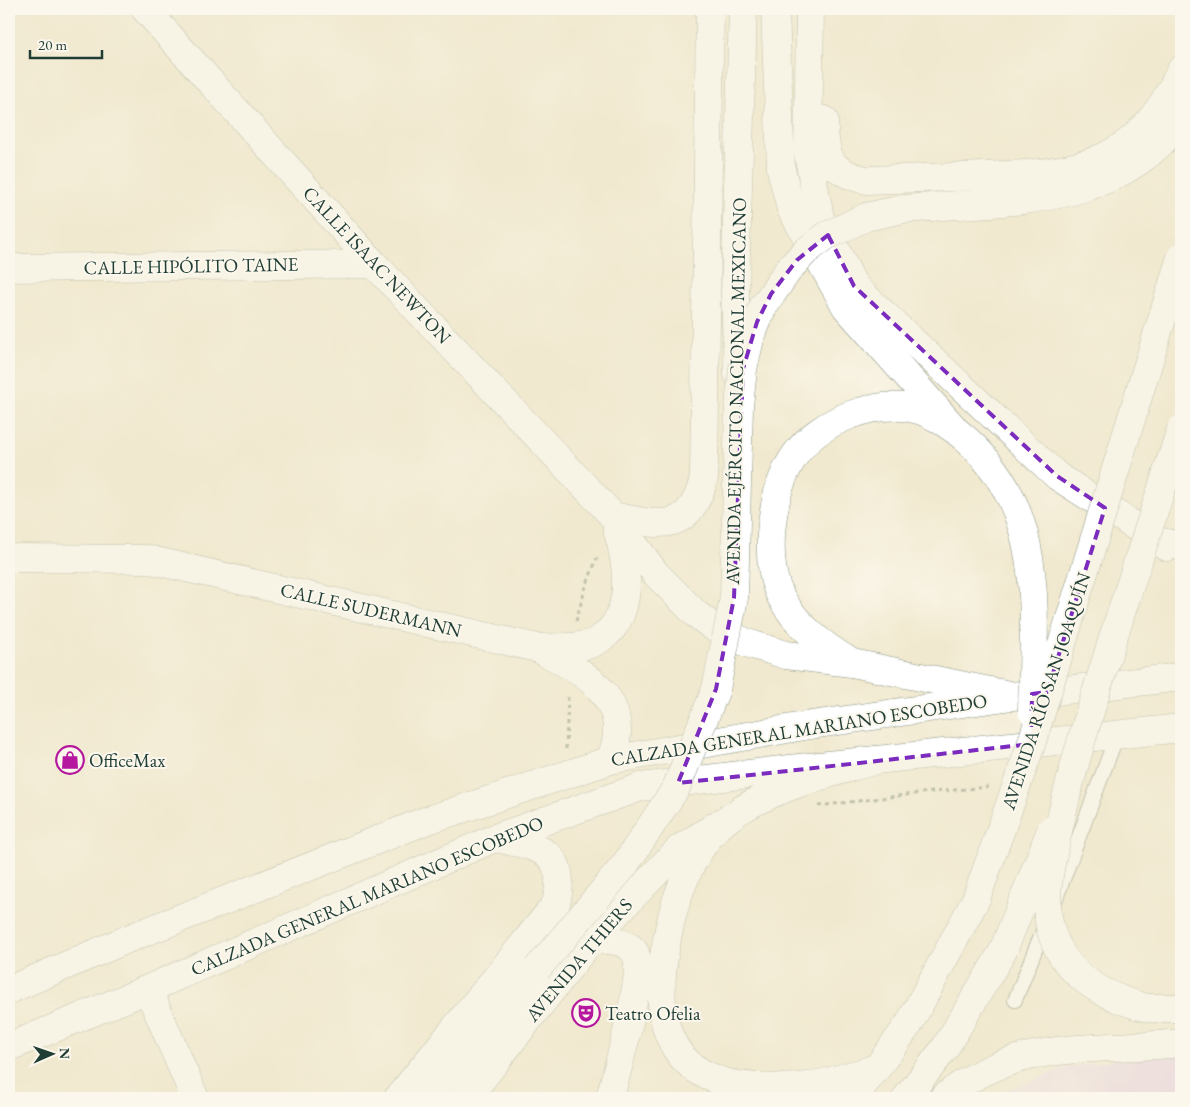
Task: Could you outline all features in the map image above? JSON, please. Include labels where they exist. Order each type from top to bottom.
[{"type":"main road","name":"CALLE ISAAC NEWTON","points":[[145,9],[374,264],[613,516],[668,588],[713,627],[747,643],[786,655],[852,663],[1012,696]]},
{"type":"main road","name":"AVENIDA EJÉRCITO NACIONAL MEXICANO","points":[[613,516],[648,524],[668,523],[688,514],[699,498],[704,478],[710,9]]},
{"type":"main road","name":"AVENIDA EJÉRCITO NACIONAL MEXICANO","points":[[431,1098],[624,866],[676,788],[716,689],[734,598],[739,406],[735,293],[743,9]]},
{"type":"main road","points":[[774,9],[781,169],[791,209],[846,307],[955,430],[986,458],[1000,476],[1009,492],[1023,525],[1029,546],[1035,607],[1031,746]]},
{"type":"main road","points":[[810,9],[808,153],[820,218],[854,286],[1056,476],[1169,544],[1181,556]]},
{"type":"main road","points":[[824,9],[826,150],[832,163],[840,172],[867,180],[1046,174],[1080,166],[1114,152],[1136,135],[1161,105],[1181,70]]},
{"type":"main road","points":[[739,406],[743,369],[757,322],[775,288],[797,260],[826,236],[855,221],[884,212],[1034,198],[1106,181],[1135,166],[1150,154],[1181,120]]},
{"type":"main road","name":"AVENIDA RÍO SAN JOAQUÍN","points":[[852,1098],[909,1024],[976,899],[1031,746],[1181,257]]},
{"type":"main road","name":"CALLE HIPÓLITO TAINE","points":[[9,268],[374,264]]},
{"type":"main road","points":[[852,663],[825,646],[799,622],[787,608],[780,595],[771,561],[772,526],[784,476],[796,453],[824,430],[852,415],[886,407],[902,407],[926,413],[955,430]]},
{"type":"main road","points":[[906,1098],[945,1048],[1003,951],[1051,828],[1181,429]]},
{"type":"main road","points":[[569,656],[596,642],[614,628],[623,607],[627,582],[625,556],[613,516]]},
{"type":"main road","name":"CALLE SUDERMANN","points":[[9,558],[147,559],[569,656],[595,682],[614,711],[617,733],[611,760]]},
{"type":"main road","name":"CALZADA GENERAL MARIANO ESCOBEDO","points":[[9,990],[139,935],[424,821],[611,760],[804,726],[1012,696],[1181,677]]},
{"type":"main road","name":"CALZADA GENERAL MARIANO ESCOBEDO","points":[[9,1047],[148,989],[495,838],[641,787],[876,760],[1180,729]]},
{"type":"main road","name":"AVENIDA THIERS","points":[[467,1098],[591,940],[679,849],[728,818],[770,795],[876,760]]},
{"type":"main road","points":[[1074,760],[1048,887],[1048,917],[1051,932],[1063,957],[1082,979],[1107,995],[1136,1005],[1155,1008],[1181,1008]]},
{"type":"main road","points":[[728,818],[712,835],[684,881],[675,902],[666,940],[662,974],[663,1013],[668,1032],[682,1060],[716,1081],[733,1085],[765,1087],[807,1086],[877,1068]]},
{"type":"main road","points":[[398,1098],[556,904],[561,884],[557,865],[540,848],[495,838]]},
{"type":"main road","points":[[591,940],[624,943],[635,952],[638,966],[637,986],[610,1098]]},
{"type":"main road","points":[[148,989],[195,1098]]},
{"type":"main road","points":[[943,1098],[980,1073],[1042,1052],[1181,1043]]},
{"type":"lane","points":[[1015,1000],[1065,877],[1117,735]]},
{"type":"path","points":[[565,775],[569,656],[585,589],[599,552]]},
{"type":"path","points":[[815,807],[921,793],[997,786]]},
{"type":"highlighted area","points":[[828,235],[854,286],[1057,476],[1105,508],[1047,692],[1032,694],[1031,744],[678,783],[716,689],[734,598],[743,369],[757,322],[771,294],[797,260]]},
{"type":"shaded area","points":[[1181,1049],[1181,1098],[987,1098],[1067,1067]]},
{"type":"place","name":"OfficeMax","points":[[70,760]]},
{"type":"place","name":"Teatro Ofelia","points":[[586,1013]]}]
